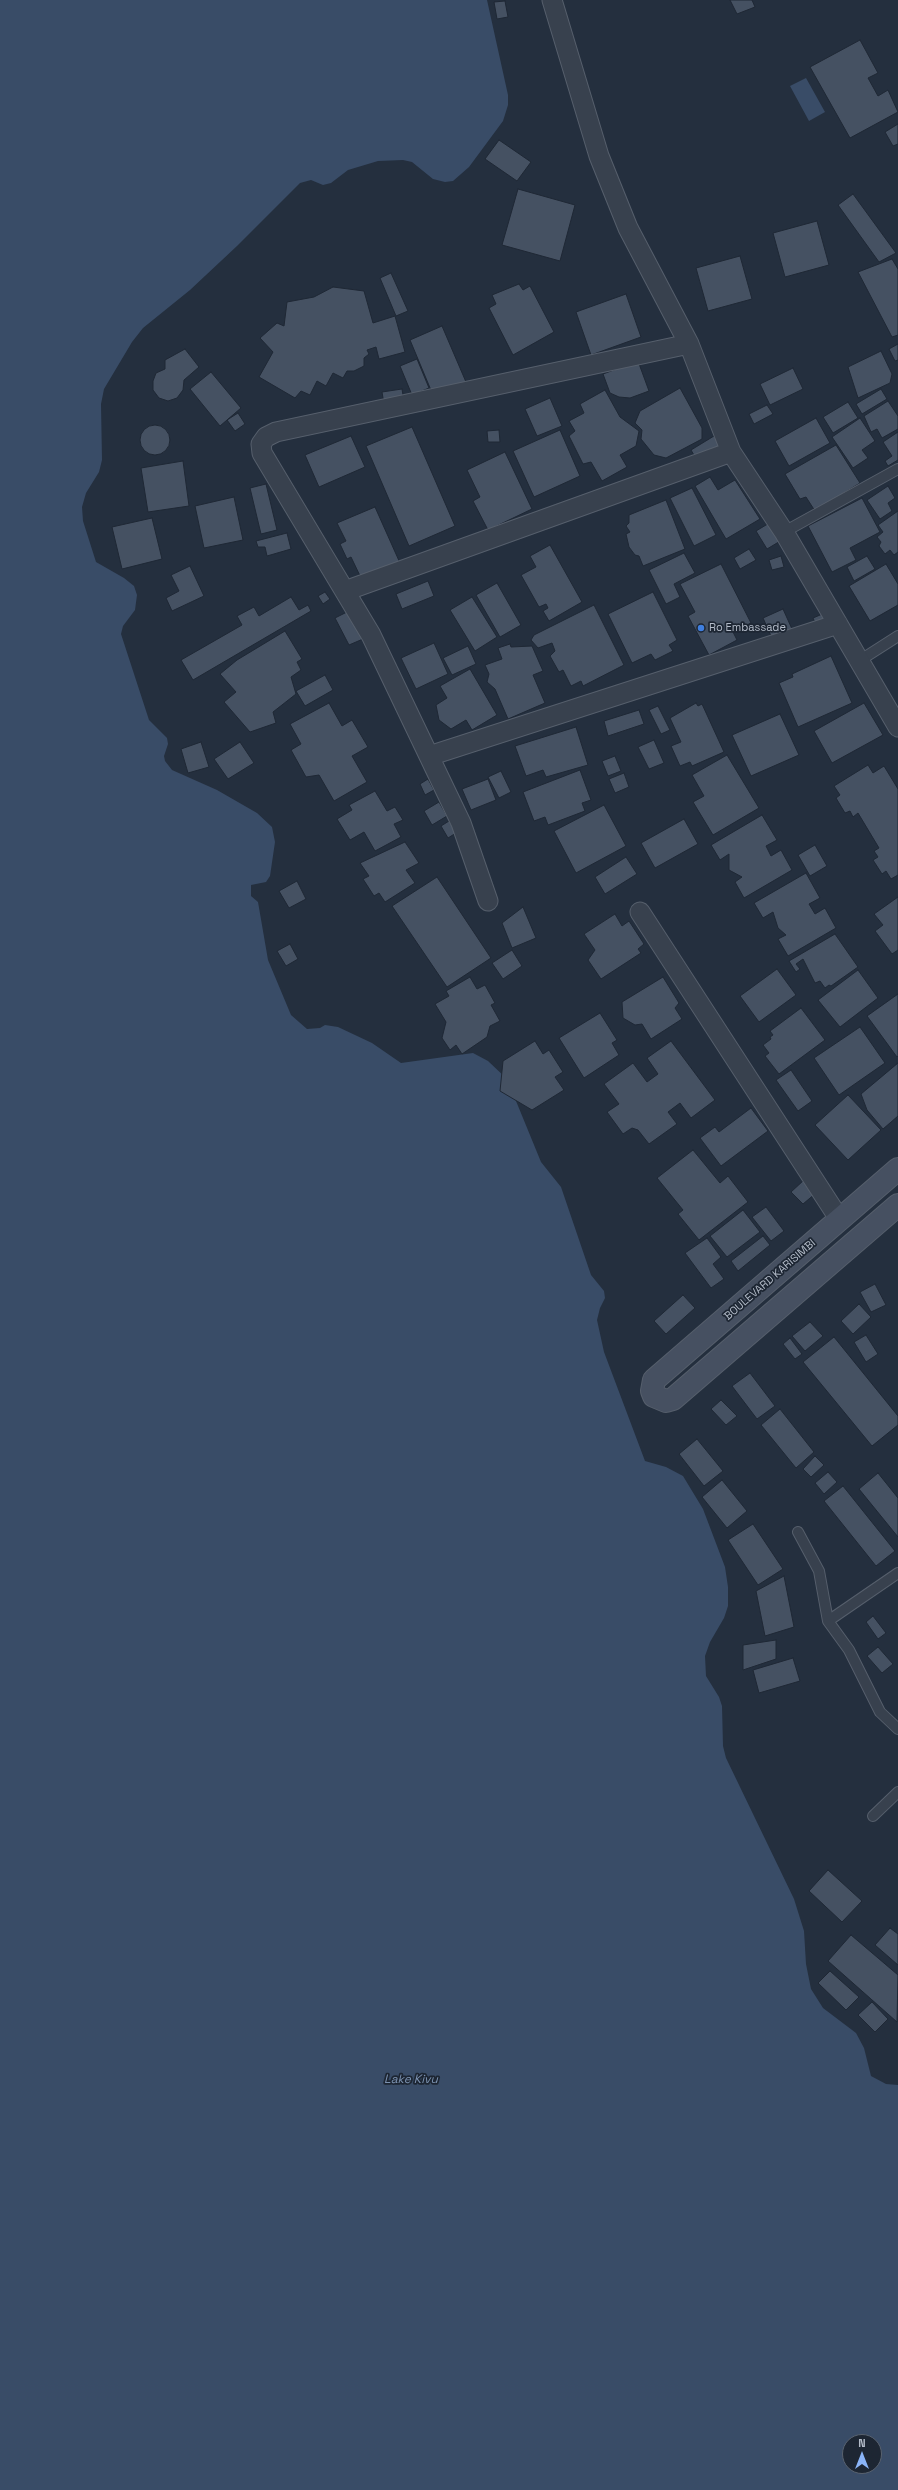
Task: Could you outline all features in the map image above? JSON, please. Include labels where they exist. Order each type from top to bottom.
[{"type":"street","points":[[552,0],[597,150],[628,228],[689,344],[731,452],[784,532],[898,727]]},
{"type":"street","points":[[488,901],[461,823],[371,635],[262,452],[261,444],[266,437],[276,432],[689,344]]},
{"type":"street","points":[[345,591],[731,452]]},
{"type":"street","points":[[429,756],[838,624]]},
{"type":"street","points":[[640,912],[840,1220]]},
{"type":"street","name":"BOULEVARD KARISIMBI","points":[[898,1169],[654,1380],[652,1391],[654,1396],[666,1401],[673,1399],[898,1205]]},
{"type":"lane","points":[[784,532],[898,469]]},
{"type":"lane","points":[[859,661],[898,636]]},
{"type":"lane","points":[[798,1532],[819,1571],[828,1621],[849,1650],[880,1712],[898,1729]]},
{"type":"lane","points":[[828,1621],[898,1573]]},
{"type":"lane","points":[[873,1816],[898,1792]]},
{"type":"water","name":"Lake Kivu","points":[[0,0],[487,0],[508,95],[508,105],[503,121],[469,167],[453,181],[445,182],[433,179],[412,162],[403,160],[378,161],[348,170],[331,183],[323,185],[311,180],[300,183],[237,246],[190,290],[143,328],[132,342],[104,389],[101,404],[102,460],[99,472],[86,493],[82,507],[83,521],[96,562],[124,578],[134,586],[137,595],[135,610],[123,626],[121,634],[149,720],[167,738],[168,744],[164,756],[165,761],[172,770],[217,790],[257,813],[272,827],[275,842],[270,876],[266,882],[251,885],[251,896],[258,902],[268,960],[291,1015],[307,1029],[320,1028],[325,1025],[338,1027],[372,1043],[401,1063],[473,1053],[488,1061],[507,1079],[541,1162],[561,1187],[591,1275],[604,1291],[605,1298],[600,1308],[597,1320],[604,1352],[645,1461],[666,1467],[683,1476],[703,1509],[725,1567],[728,1587],[728,1606],[724,1618],[710,1642],[705,1656],[706,1676],[719,1697],[722,1706],[723,1746],[726,1758],[794,1899],[804,1931],[806,1964],[811,1989],[823,2008],[856,2033],[864,2048],[871,2076],[886,2084],[898,2085],[898,2490],[0,2490]]},
{"type":"water","points":[[806,78],[825,112],[809,121],[790,86]]},
{"type":"building","points":[[730,0],[752,0],[755,7],[737,14]]},
{"type":"building","points":[[505,1],[508,17],[497,19],[494,2]]},
{"type":"building","points":[[860,40],[878,73],[868,78],[878,96],[888,90],[898,112],[850,138],[810,67]]},
{"type":"building","points":[[898,124],[898,144],[893,146],[885,132]]},
{"type":"building","points":[[499,140],[531,162],[517,181],[485,159]]},
{"type":"building","points":[[518,189],[575,205],[560,261],[502,245]]},
{"type":"building","points":[[853,194],[896,253],[879,262],[838,205]]},
{"type":"building","points":[[817,221],[829,265],[785,277],[773,233]]},
{"type":"building","points":[[740,256],[752,299],[708,311],[696,268]]},
{"type":"building","points":[[892,259],[898,269],[898,335],[892,337],[858,272]]},
{"type":"building","points":[[391,273],[408,311],[396,316],[380,278]]},
{"type":"building","points":[[519,284],[523,290],[530,286],[554,332],[513,355],[489,308],[496,304],[492,295]]},
{"type":"building","points":[[333,287],[364,291],[373,323],[395,316],[405,352],[379,359],[376,347],[367,350],[369,354],[364,358],[364,366],[354,371],[347,371],[343,378],[333,373],[326,386],[317,381],[310,395],[301,391],[295,398],[259,377],[273,352],[260,338],[277,323],[284,326],[287,302],[314,297]]},
{"type":"building","points":[[626,294],[641,337],[591,355],[576,312]]},
{"type":"building","points":[[442,326],[466,382],[433,395],[410,340]]},
{"type":"building","points":[[898,344],[898,360],[895,361],[889,349]]},
{"type":"building","points":[[185,349],[199,367],[184,380],[183,390],[177,398],[168,401],[159,398],[153,390],[153,381],[156,373],[165,369],[165,360]]},
{"type":"building","points":[[881,351],[892,374],[890,383],[858,398],[848,367]]},
{"type":"building","points":[[417,359],[429,388],[412,395],[400,366]]},
{"type":"building","points":[[638,361],[649,391],[630,398],[619,397],[610,393],[603,374]]},
{"type":"building","points":[[793,368],[803,389],[770,405],[760,384]]},
{"type":"building","points":[[211,372],[241,408],[220,426],[190,389]]},
{"type":"building","points":[[680,388],[702,428],[702,439],[666,458],[654,455],[641,439],[642,430],[635,423],[640,411]]},
{"type":"building","points":[[402,389],[404,401],[384,404],[382,392]]},
{"type":"building","points":[[881,389],[887,399],[862,414],[856,404]]},
{"type":"building","points":[[605,390],[620,417],[639,431],[636,446],[620,455],[627,467],[602,481],[591,462],[583,464],[569,436],[575,431],[569,421],[584,413],[580,404]]},
{"type":"building","points":[[550,398],[562,426],[537,436],[525,409]]},
{"type":"building","points":[[888,401],[898,416],[898,429],[882,438],[877,429],[871,432],[864,416]]},
{"type":"building","points":[[848,402],[858,418],[833,433],[823,417]]},
{"type":"building","points":[[767,405],[773,414],[754,424],[749,414]]},
{"type":"building","points":[[238,413],[245,424],[235,431],[227,420]]},
{"type":"building","points":[[816,418],[830,443],[789,466],[775,441]]},
{"type":"building","points":[[860,418],[875,441],[862,450],[868,458],[853,468],[832,437]]},
{"type":"building","points":[[155,425],[166,429],[170,440],[166,451],[155,455],[144,451],[140,440],[144,429]]},
{"type":"building","points":[[412,427],[455,526],[409,546],[366,446]]},
{"type":"building","points":[[499,430],[500,442],[488,442],[487,431]]},
{"type":"building","points":[[560,430],[580,476],[534,497],[513,451]]},
{"type":"building","points":[[898,432],[898,460],[888,466],[885,461],[892,456],[883,442]]},
{"type":"building","points":[[351,436],[365,467],[319,487],[305,455]]},
{"type":"building","points":[[714,436],[721,448],[698,462],[691,450]]},
{"type":"building","points":[[836,445],[860,483],[815,511],[806,497],[800,499],[785,474]]},
{"type":"building","points":[[505,452],[532,509],[488,530],[473,501],[480,497],[467,470]]},
{"type":"building","points":[[183,461],[189,506],[148,512],[141,468]]},
{"type":"building","points":[[710,477],[718,490],[735,480],[760,519],[726,539],[695,486]]},
{"type":"building","points":[[266,484],[277,530],[261,534],[250,488]]},
{"type":"building","points":[[888,486],[895,498],[888,503],[892,511],[880,519],[867,500]]},
{"type":"building","points":[[692,488],[716,535],[694,546],[670,498]]},
{"type":"building","points":[[234,497],[243,540],[204,548],[195,506]]},
{"type":"building","points":[[862,498],[880,532],[850,548],[856,560],[832,572],[808,526]]},
{"type":"building","points":[[666,500],[685,549],[643,566],[639,556],[635,555],[629,547],[626,534],[630,532],[626,526],[629,523],[629,515]]},
{"type":"building","points":[[375,507],[400,563],[362,580],[351,557],[347,559],[340,544],[346,541],[337,523]]},
{"type":"building","points":[[898,511],[898,552],[894,555],[890,550],[885,554],[879,546],[881,542],[877,537],[883,532],[878,525]]},
{"type":"building","points":[[152,518],[162,559],[122,569],[112,527]]},
{"type":"building","points":[[771,522],[782,540],[767,549],[756,531]]},
{"type":"building","points":[[287,533],[291,549],[267,556],[265,547],[258,547],[256,541]]},
{"type":"building","points":[[550,545],[582,602],[549,621],[543,611],[548,608],[546,604],[539,607],[521,575],[536,567],[530,556]]},
{"type":"building","points":[[749,549],[756,560],[740,569],[734,558]]},
{"type":"building","points":[[684,553],[695,573],[674,584],[680,597],[666,604],[649,570]]},
{"type":"building","points":[[781,556],[784,567],[772,570],[769,560]]},
{"type":"building","points":[[867,556],[875,569],[854,581],[847,567]]},
{"type":"building","points":[[721,564],[751,623],[733,632],[737,640],[709,655],[688,616],[695,612],[680,584]]},
{"type":"building","points":[[886,564],[898,584],[898,605],[870,621],[849,586]]},
{"type":"building","points":[[190,566],[204,596],[172,611],[166,598],[179,591],[171,575]]},
{"type":"building","points":[[428,581],[434,596],[402,609],[396,594]]},
{"type":"building","points":[[497,583],[521,625],[500,637],[476,595]]},
{"type":"building","points":[[325,592],[330,599],[323,604],[318,596]]},
{"type":"building","points":[[653,592],[677,640],[669,645],[673,651],[655,660],[651,654],[632,663],[608,614]]},
{"type":"building","points":[[291,597],[299,610],[308,605],[311,611],[193,680],[181,660],[242,625],[237,616],[254,607],[259,616]]},
{"type":"building","points":[[472,597],[497,637],[475,651],[450,610]]},
{"type":"building","points":[[594,605],[624,665],[583,686],[581,681],[571,686],[563,670],[559,672],[550,656],[555,651],[552,643],[538,648],[531,640],[534,635]]},
{"type":"building","points":[[783,609],[792,629],[772,638],[763,618]]},
{"type":"building","points":[[349,611],[363,639],[349,645],[335,618]]},
{"type":"building","points":[[827,612],[831,621],[817,627],[813,618]]},
{"type":"building","points":[[285,631],[302,659],[297,662],[301,670],[291,677],[296,694],[273,712],[276,723],[250,732],[224,702],[236,692],[220,674],[237,660]]},
{"type":"building","points":[[434,643],[448,674],[416,689],[401,658]]},
{"type":"building","points":[[510,644],[511,647],[532,646],[543,671],[533,675],[545,703],[508,719],[495,689],[487,682],[489,674],[485,665],[502,659],[498,648]]},
{"type":"building","points":[[468,646],[476,664],[452,675],[443,658]]},
{"type":"building","points":[[831,656],[852,703],[798,727],[779,683],[793,677],[792,674]]},
{"type":"building","points":[[470,669],[497,715],[472,730],[466,720],[451,729],[439,720],[436,705],[447,698],[440,686]]},
{"type":"building","points":[[325,675],[333,690],[305,706],[296,691]]},
{"type":"building","points":[[329,703],[342,726],[352,720],[368,747],[352,756],[367,782],[334,801],[319,775],[306,777],[291,750],[301,744],[290,724]]},
{"type":"building","points":[[696,703],[698,706],[702,704],[724,752],[692,766],[690,762],[680,766],[671,746],[681,742],[670,718]]},
{"type":"building","points":[[864,703],[883,735],[832,763],[814,731]]},
{"type":"building","points":[[658,706],[670,730],[661,734],[649,710]]},
{"type":"building","points":[[639,710],[644,724],[608,736],[604,721]]},
{"type":"building","points":[[780,714],[799,755],[751,776],[732,735]]},
{"type":"building","points":[[576,727],[588,765],[546,777],[543,770],[526,776],[515,746]]},
{"type":"building","points":[[654,740],[664,763],[649,769],[638,747]]},
{"type":"building","points":[[201,742],[209,767],[188,773],[181,749]]},
{"type":"building","points":[[240,742],[254,763],[228,779],[214,759]]},
{"type":"building","points":[[727,755],[759,808],[713,835],[693,802],[704,796],[692,775]]},
{"type":"building","points":[[615,756],[621,771],[608,776],[602,761]]},
{"type":"building","points":[[868,765],[873,773],[884,766],[898,789],[898,875],[891,879],[886,871],[882,874],[873,860],[878,857],[874,851],[879,848],[858,813],[853,817],[850,811],[845,813],[836,798],[840,795],[834,786]]},
{"type":"building","points":[[580,770],[591,800],[582,803],[585,811],[548,825],[545,817],[534,821],[523,792]]},
{"type":"building","points":[[501,771],[511,792],[499,798],[488,777]]},
{"type":"building","points":[[624,773],[629,787],[615,793],[609,779]]},
{"type":"building","points":[[428,779],[434,790],[425,795],[420,784]]},
{"type":"building","points":[[488,779],[496,800],[471,810],[462,789]]},
{"type":"building","points":[[375,791],[387,811],[395,807],[403,820],[394,824],[401,837],[375,851],[364,832],[350,840],[337,819],[352,810],[349,805]]},
{"type":"building","points":[[439,802],[447,816],[432,825],[424,811]]},
{"type":"building","points":[[604,805],[626,846],[576,873],[554,831]]},
{"type":"building","points":[[762,815],[777,840],[766,846],[771,856],[781,850],[792,870],[744,898],[735,882],[742,877],[729,870],[729,854],[720,860],[711,845]]},
{"type":"building","points":[[684,819],[698,844],[655,868],[641,843]]},
{"type":"building","points":[[449,821],[456,833],[448,838],[441,826]]},
{"type":"building","points":[[405,842],[419,863],[406,870],[415,883],[385,902],[379,893],[374,896],[363,879],[369,876],[360,863]]},
{"type":"building","points":[[815,845],[827,866],[810,876],[798,855]]},
{"type":"building","points":[[626,857],[637,874],[605,894],[595,877]]},
{"type":"building","points":[[806,873],[820,898],[809,904],[815,914],[825,908],[836,928],[788,956],[778,939],[786,935],[778,928],[773,912],[763,918],[754,903]]},
{"type":"building","points":[[437,877],[491,958],[447,987],[392,906]]},
{"type":"building","points":[[297,881],[306,899],[289,908],[279,891]]},
{"type":"building","points":[[898,897],[898,950],[892,954],[875,931],[883,925],[874,914]]},
{"type":"building","points":[[523,907],[536,938],[512,948],[502,923]]},
{"type":"building","points":[[615,914],[622,926],[629,921],[644,944],[638,949],[641,953],[601,979],[588,960],[595,950],[584,934]]},
{"type":"building","points":[[835,934],[858,967],[831,986],[829,985],[825,988],[820,981],[815,983],[803,959],[796,964],[800,969],[796,972],[789,961]]},
{"type":"building","points":[[290,944],[298,959],[286,966],[277,951]]},
{"type":"building","points":[[512,950],[522,966],[503,979],[492,963]]},
{"type":"building","points":[[777,969],[796,995],[759,1022],[740,996]]},
{"type":"building","points":[[858,970],[878,998],[840,1027],[818,1000]]},
{"type":"building","points":[[470,977],[477,989],[485,985],[495,1003],[491,1005],[500,1021],[490,1026],[487,1037],[462,1054],[456,1045],[450,1050],[442,1038],[446,1022],[435,1004],[449,996],[446,991]]},
{"type":"building","points":[[663,977],[679,1003],[675,1008],[682,1019],[651,1039],[642,1024],[635,1025],[623,1018],[622,1002]]},
{"type":"building","points":[[898,994],[898,1056],[897,1057],[867,1016]]},
{"type":"building","points":[[801,1008],[825,1040],[779,1074],[765,1056],[769,1053],[763,1045],[771,1039],[770,1037],[773,1035],[770,1031]]},
{"type":"building","points":[[600,1013],[617,1040],[612,1043],[619,1055],[584,1078],[559,1038]]},
{"type":"building","points":[[860,1027],[885,1063],[839,1095],[814,1058]]},
{"type":"building","points":[[535,1041],[543,1054],[549,1050],[563,1072],[555,1077],[564,1090],[532,1110],[500,1091],[503,1061]]},
{"type":"building","points":[[671,1041],[715,1100],[691,1118],[680,1103],[668,1112],[677,1124],[649,1144],[638,1130],[632,1128],[623,1134],[607,1112],[619,1104],[604,1084],[633,1063],[647,1082],[658,1074],[647,1058]]},
{"type":"building","points":[[898,1063],[898,1116],[883,1129],[867,1110],[861,1094]]},
{"type":"building","points":[[791,1070],[812,1101],[798,1111],[776,1080]]},
{"type":"building","points":[[848,1095],[881,1130],[848,1160],[815,1125]]},
{"type":"building","points":[[751,1108],[768,1131],[721,1166],[700,1138],[715,1127],[719,1132]]},
{"type":"building","points":[[693,1150],[720,1183],[728,1176],[748,1202],[699,1240],[678,1214],[683,1210],[657,1178]]},
{"type":"building","points":[[804,1180],[816,1193],[803,1204],[791,1192]]},
{"type":"building","points":[[766,1207],[784,1231],[771,1241],[752,1217]]},
{"type":"building","points":[[743,1210],[760,1232],[727,1257],[710,1236]]},
{"type":"building","points":[[763,1236],[770,1245],[738,1271],[731,1261]]},
{"type":"building","points":[[707,1238],[721,1257],[713,1264],[724,1279],[711,1288],[685,1253]]},
{"type":"building","points":[[875,1284],[886,1305],[871,1312],[860,1292]]},
{"type":"building","points":[[683,1295],[695,1308],[666,1334],[654,1321]]},
{"type":"building","points":[[859,1304],[871,1317],[853,1334],[841,1321]]},
{"type":"building","points":[[810,1322],[823,1336],[805,1351],[792,1336]]},
{"type":"building","points":[[866,1335],[878,1354],[866,1362],[854,1342]]},
{"type":"building","points":[[834,1337],[898,1416],[898,1425],[872,1446],[803,1362]]},
{"type":"building","points":[[790,1338],[802,1354],[795,1359],[783,1344]]},
{"type":"building","points":[[750,1373],[775,1406],[757,1419],[732,1386]]},
{"type":"building","points":[[721,1400],[737,1416],[726,1425],[711,1409]]},
{"type":"building","points":[[780,1409],[814,1452],[796,1468],[761,1425]]},
{"type":"building","points":[[697,1439],[723,1471],[704,1486],[679,1454]]},
{"type":"building","points":[[815,1456],[824,1465],[811,1477],[803,1469]]},
{"type":"building","points":[[828,1472],[837,1482],[824,1494],[815,1483]]},
{"type":"building","points":[[878,1473],[898,1498],[898,1537],[859,1489]]},
{"type":"building","points":[[722,1480],[747,1511],[727,1528],[702,1497]]},
{"type":"building","points":[[843,1486],[895,1551],[876,1566],[824,1501]]},
{"type":"building","points":[[753,1524],[783,1569],[758,1585],[728,1540]]},
{"type":"building","points":[[784,1576],[794,1627],[765,1636],[756,1591]]},
{"type":"building","points":[[873,1616],[886,1633],[878,1639],[866,1622]]},
{"type":"building","points":[[776,1640],[776,1659],[743,1670],[743,1645]]},
{"type":"building","points":[[878,1647],[893,1664],[882,1673],[867,1656]]},
{"type":"building","points":[[793,1658],[800,1681],[759,1693],[753,1670]]},
{"type":"building","points":[[828,1870],[862,1901],[842,1922],[809,1891]]},
{"type":"building","points":[[890,1928],[898,1934],[898,1965],[875,1945]]},
{"type":"building","points":[[851,1935],[898,1975],[897,2022],[828,1961]]},
{"type":"building","points":[[830,1971],[859,1997],[846,2010],[818,1983]]},
{"type":"building","points":[[872,2002],[888,2019],[875,2032],[858,2015]]},
{"type":"place","name":"Ro Embassade","points":[[701,628]]}]
